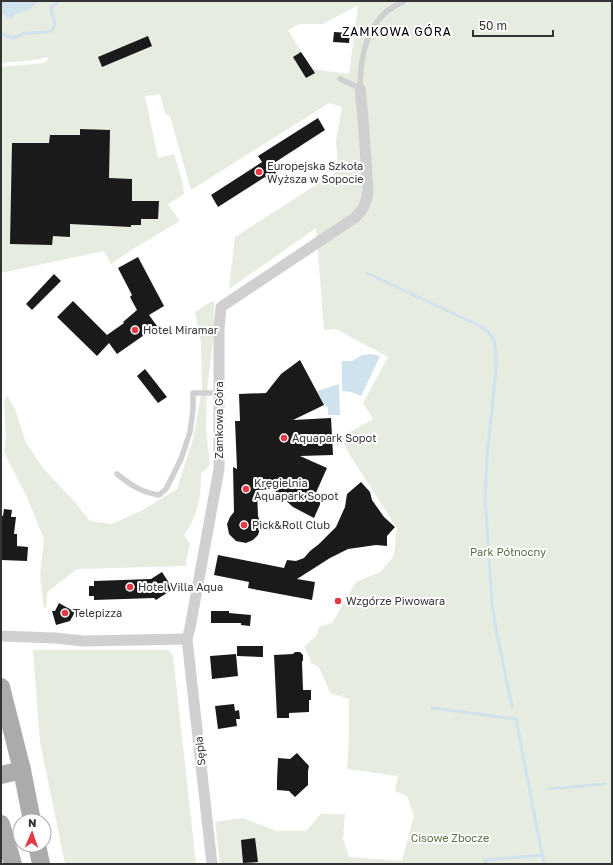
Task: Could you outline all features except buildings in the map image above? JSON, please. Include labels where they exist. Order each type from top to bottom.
[{"type":"main road","points":[[1,687],[22,770],[30,813]]},
{"type":"main road","points":[[1,775],[22,770]]},
{"type":"main road","points":[[1,824],[13,864]]},
{"type":"main road","points":[[39,853],[41,864]]},
{"type":"street","name":"Zamkowa Góra","points":[[187,639],[219,469],[218,330],[221,307],[356,217],[364,209],[367,202],[368,190],[360,88]]},
{"type":"street","points":[[1,636],[56,638],[84,641],[187,639]]},
{"type":"street","name":"Sępia","points":[[187,639],[212,864]]},
{"type":"lane","points":[[340,79],[360,88],[363,56],[373,28],[381,16],[404,1]]},
{"type":"lane","points":[[118,474],[135,488],[150,494],[159,495],[166,489],[181,459],[190,432],[193,410],[193,393],[219,393]]},
{"type":"green space","points":[[1,1],[612,1],[612,864],[220,864],[215,822],[242,818],[277,831],[306,831],[321,814],[345,814],[343,839],[349,857],[402,861],[414,816],[407,796],[395,791],[398,776],[347,769],[349,699],[330,693],[319,667],[311,663],[304,647],[317,635],[319,627],[332,623],[356,582],[380,572],[394,556],[397,528],[351,457],[341,437],[373,419],[363,403],[388,357],[336,329],[324,330],[316,228],[229,289],[235,237],[338,171],[336,140],[342,108],[329,103],[191,190],[170,116],[165,114],[160,94],[145,96],[158,158],[174,154],[183,184],[184,194],[168,204],[180,221],[136,247],[111,264],[104,251],[1,273],[1,67],[45,63],[49,57],[27,61],[1,63]],"holes":[[[358,5],[349,74],[312,69],[288,30],[300,24],[323,24]]]},
{"type":"green space","points":[[214,300],[214,333],[207,390],[206,429],[210,465],[201,474],[198,506],[193,521],[184,535],[190,544],[186,561],[187,566],[77,569],[47,592],[47,605],[44,609],[40,575],[44,539],[26,495],[4,452],[6,437],[4,402],[7,395],[15,409],[26,443],[43,468],[74,501],[90,521],[112,524],[143,510],[177,489],[193,439],[202,390],[201,343],[195,312]]},
{"type":"green space","points":[[33,650],[168,650],[173,655],[196,864],[65,864],[40,742]]},
{"type":"water","points":[[1,1],[38,1],[30,9],[13,15],[13,18],[9,19],[1,13]]},
{"type":"water","points":[[371,354],[380,356],[361,396],[351,392],[342,391],[342,361],[352,361],[362,355]]},
{"type":"water","points":[[339,384],[340,415],[328,415],[328,407],[324,405],[317,391]]},
{"type":"waterway","points":[[1,34],[13,38],[26,33],[48,32],[53,29],[55,25],[51,9],[53,5],[59,1]]},
{"type":"waterway","points":[[367,273],[480,326],[489,333],[494,340],[496,370],[487,457],[485,498],[492,602],[496,630],[512,706]]},
{"type":"waterway","points":[[432,708],[516,719],[544,864]]},
{"type":"waterway","points":[[549,789],[604,784]]},
{"type":"waterway","points":[[486,864],[485,860],[543,855]]},
{"type":"place","name":"Europejska Szkoła Wyższa w Sopocie","points":[[259,172]]},
{"type":"place","name":"Hotel Miramar","points":[[135,330]]},
{"type":"place","name":"Aquapark Sopot","points":[[284,438]]},
{"type":"place","name":"Kręgielnia Aquapark Sopot","points":[[246,489]]},
{"type":"place","name":"Pick&Roll Club","points":[[244,525]]},
{"type":"place","name":"Hotel Villa Aqua","points":[[130,587]]},
{"type":"place","name":"Wzgórze Piwowara","points":[[338,601]]},
{"type":"place","name":"Telepizza","points":[[65,613]]},
{"type":"district","name":"ZAMKOWA GÓRA","points":[[397,32]]},
{"type":"park label","name":"Park Północny","points":[[508,552]]},
{"type":"park label","name":"Cisowe Zbocze","points":[[450,838]]}]
